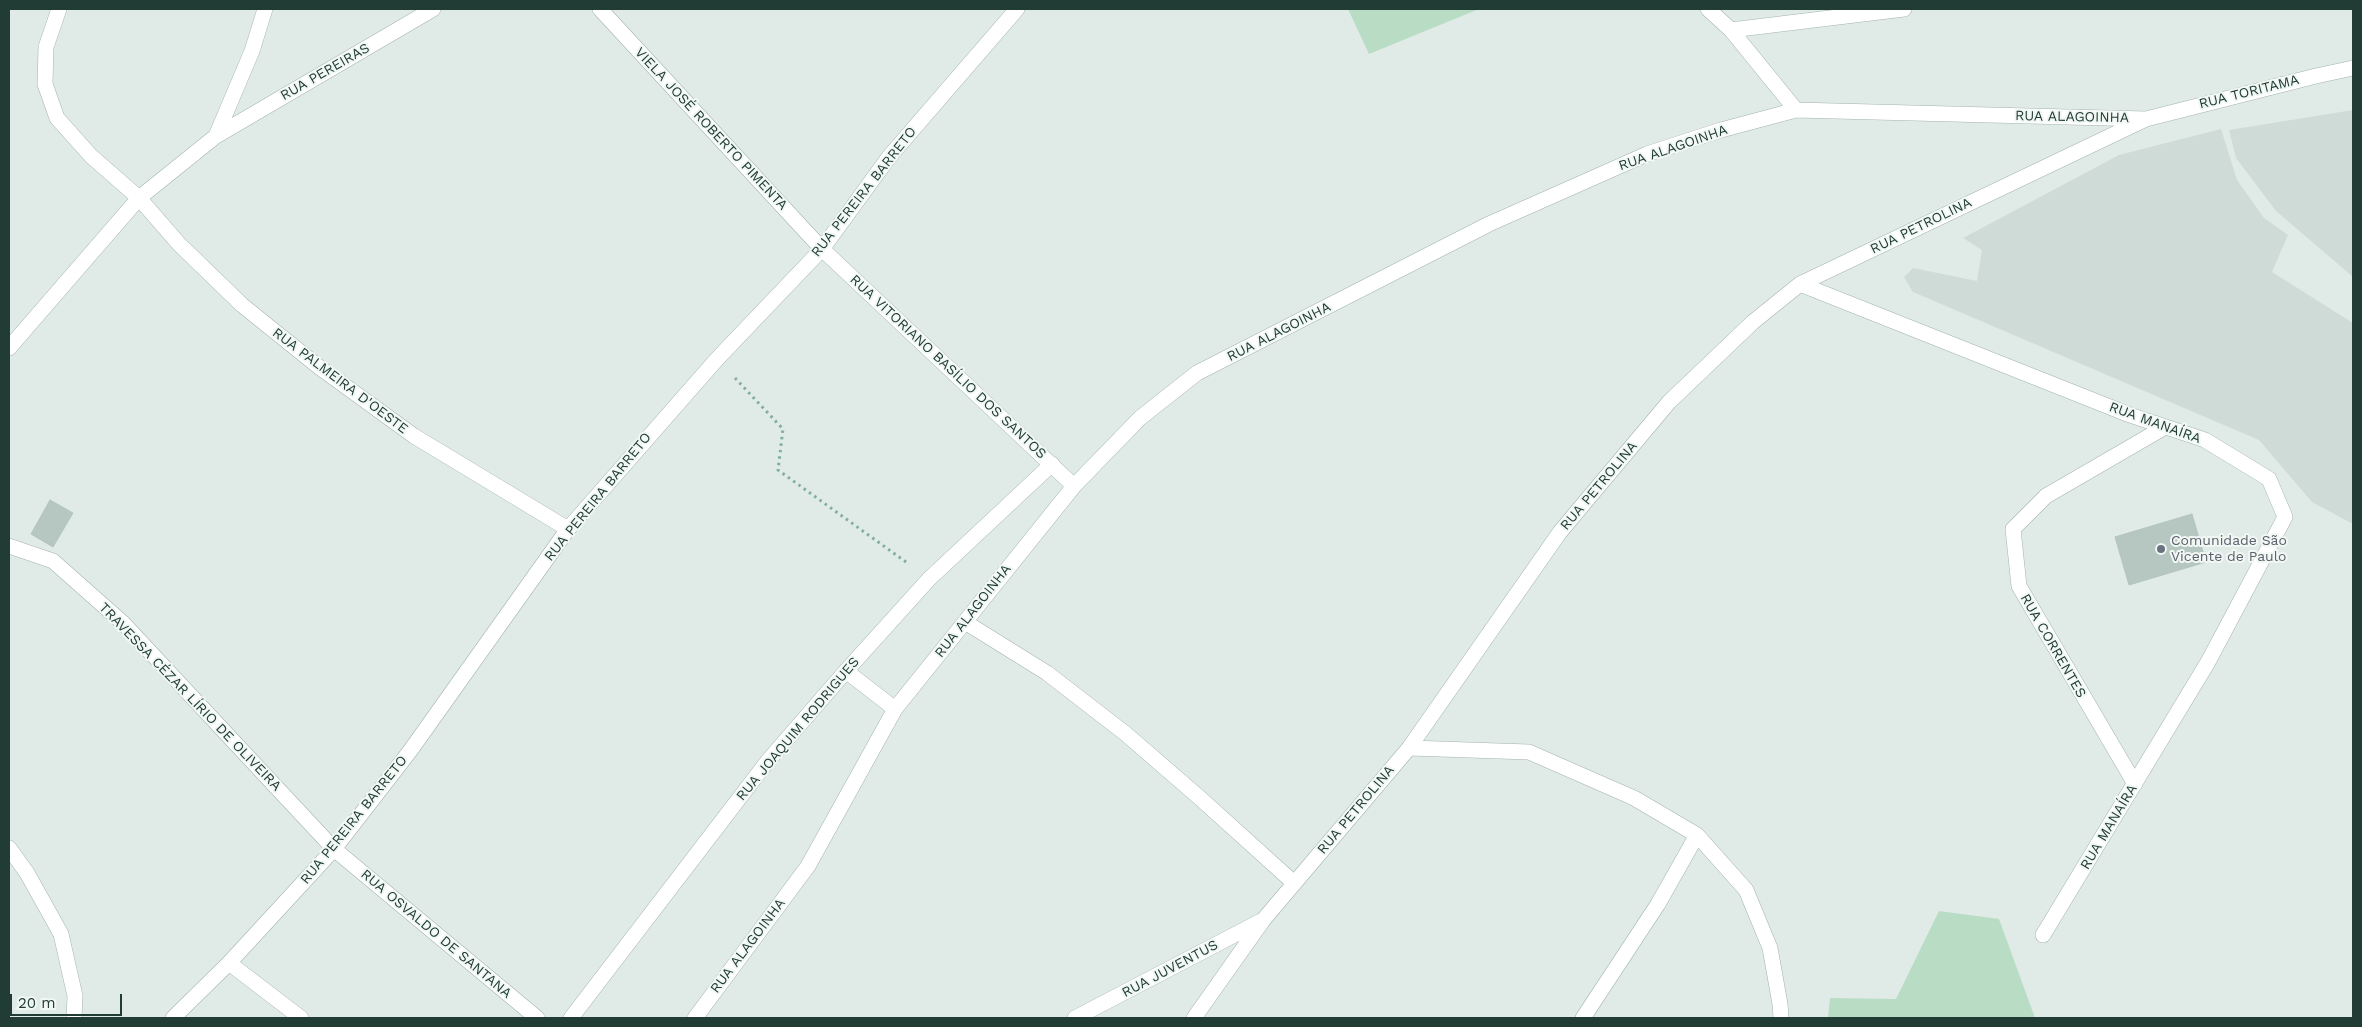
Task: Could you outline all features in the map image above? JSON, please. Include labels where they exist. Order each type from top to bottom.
[{"type":"street","name":"RUA PALMEIRA D'OESTE","points":[[59,9],[46,47],[45,84],[57,118],[91,156],[139,198],[179,244],[242,305],[319,367],[414,436],[568,529]]},
{"type":"street","points":[[216,136],[252,51],[265,9]]},
{"type":"street","name":"RUA PEREIRAS","points":[[9,348],[139,198],[216,136],[433,9]]},
{"type":"street","name":"VIELA JOSÉ ROBERTO PIMENTA","points":[[600,9],[822,249]]},
{"type":"street","name":"RUA PEREIRA BARRETO","points":[[173,1018],[229,963],[334,849],[421,735],[568,529],[717,359],[822,249],[889,157],[1017,9]]},
{"type":"street","points":[[1708,9],[1732,30],[1796,110]]},
{"type":"street","points":[[1732,30],[1904,9]]},
{"type":"street","name":"RUA TORITAMA","points":[[2146,119],[2353,68]]},
{"type":"street","name":"RUA ALAGOINHA","points":[[695,1018],[808,866],[895,709],[1074,486],[1140,418],[1197,373],[1489,224],[1646,154],[1721,130],[1796,110],[2146,119]]},
{"type":"street","name":"RUA PETROLINA","points":[[1194,1018],[1264,919],[1408,748],[1560,532],[1669,402],[1753,322],[1800,284],[2146,119]]},
{"type":"street","name":"RUA VITORIANO BASÍLIO DOS SANTOS","points":[[822,249],[1074,486]]},
{"type":"street","name":"RUA MANAÍRA","points":[[1800,284],[2165,427],[2205,440],[2269,479],[2285,517],[2208,662],[2043,935]]},
{"type":"street","name":"RUA CORRENTES","points":[[2135,784],[2019,586],[2013,529],[2046,496],[2165,427]]},
{"type":"street","name":"RUA JOAQUIM RODRIGUES","points":[[571,1018],[767,762],[846,671],[929,579],[1052,464]]},
{"type":"street","name":"TRAVESSA CÉZAR LÍRIO DE OLIVEIRA","points":[[9,546],[53,560],[123,623],[334,849]]},
{"type":"street","points":[[965,622],[1047,673],[1126,734],[1294,883]]},
{"type":"street","points":[[846,671],[895,709]]},
{"type":"street","points":[[1408,748],[1529,752],[1634,798],[1697,835],[1746,890],[1770,948],[1781,1018]]},
{"type":"street","points":[[1583,1018],[1658,904],[1697,835]]},
{"type":"street","points":[[9,848],[27,873],[61,934],[74,996],[74,1018]]},
{"type":"street","name":"RUA OSVALDO DE SANTANA","points":[[334,849],[538,1018]]},
{"type":"street","name":"RUA JUVENTUS","points":[[1075,1018],[1264,919]]},
{"type":"street","points":[[229,963],[301,1018]]},
{"type":"path","points":[[717,359],[783,429],[778,470],[929,579]]},
{"type":"shaded area","points":[[2353,110],[2353,277],[2276,211],[2236,158],[2229,130]]},
{"type":"shaded area","points":[[2221,129],[2237,180],[2264,218],[2288,235],[2272,272],[2353,323],[2353,524],[2312,502],[2259,440],[1913,292],[1904,277],[1913,268],[1977,281],[1982,250],[1963,238],[2119,155]]},
{"type":"green space","points":[[1348,9],[1479,9],[1369,54]]},
{"type":"green space","points":[[1939,911],[1999,919],[2035,1018],[1828,1018],[1830,998],[1896,999]]},
{"type":"building","points":[[50,500],[73,513],[53,547],[31,534]]},
{"type":"building","name":"Comunidade São Vicente de Paulo","points":[[2192,514],[2206,562],[2129,585],[2115,537]]},
{"type":"place","name":"Comunidade São Vicente de Paulo","points":[[2161,549]]}]
